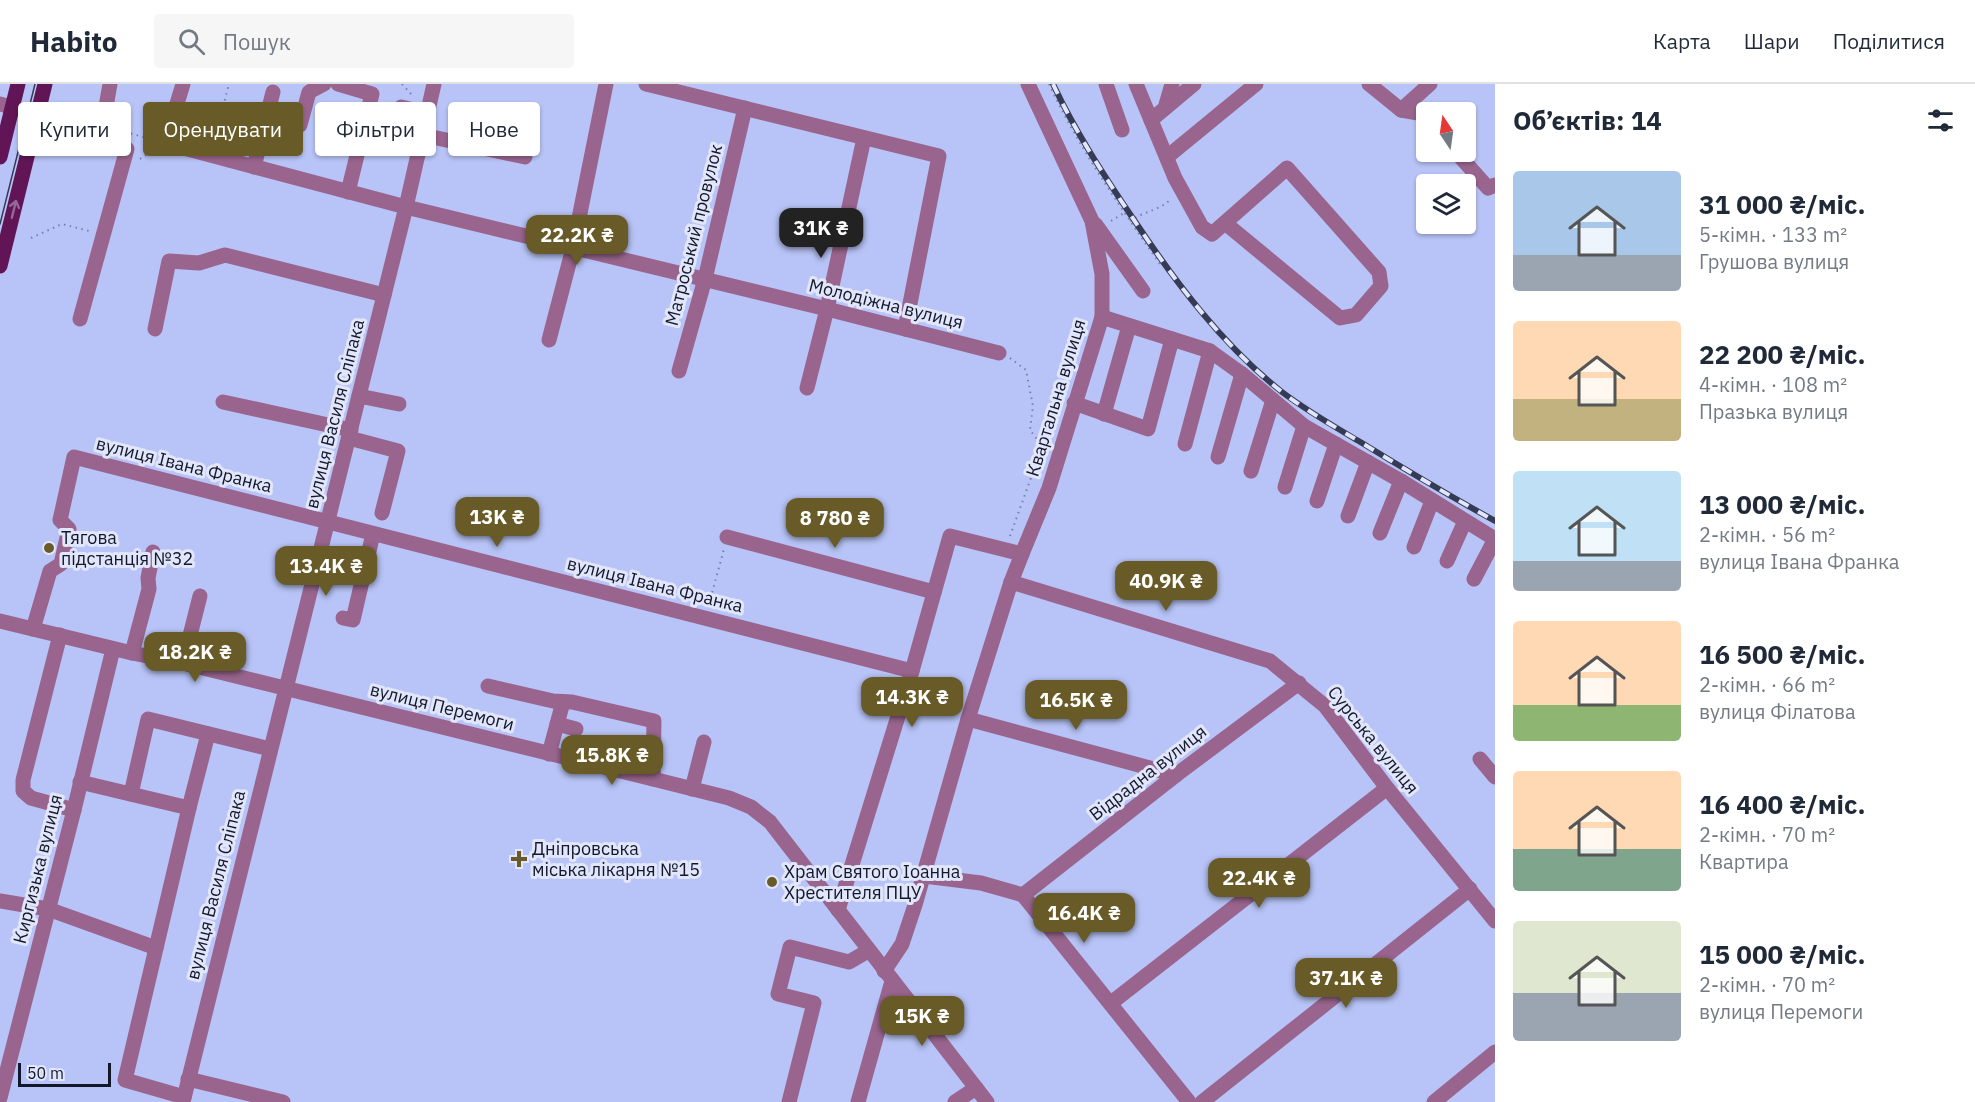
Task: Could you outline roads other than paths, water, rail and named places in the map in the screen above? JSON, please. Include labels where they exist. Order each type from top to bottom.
[{"type":"main road","points":[[0,157],[6,106],[18,84]]},
{"type":"main road","points":[[0,266],[45,84]]},
{"type":"street","points":[[80,320],[127,149],[109,145],[113,129],[104,118],[110,84]]},
{"type":"street","name":"Молодіжна вулиця","points":[[183,84],[165,143],[406,207],[999,353]]},
{"type":"street","points":[[303,114],[309,92],[324,84]]},
{"type":"street","points":[[338,84],[372,94],[348,192]]},
{"type":"street","name":"вулиця Василя Сліпака","points":[[430,102],[434,84]]},
{"type":"street","points":[[549,340],[573,248],[606,84]]},
{"type":"street","points":[[646,84],[939,156],[905,329]]},
{"type":"street","name":"Квартальна вулиця","points":[[858,1102],[888,976],[902,944],[924,876],[943,802],[1011,582],[1049,488],[1102,318],[1102,274],[1092,221],[1028,84]]},
{"type":"street","points":[[1106,84],[1122,130]]},
{"type":"street","points":[[1136,84],[1175,178],[1202,227],[1212,234],[1287,168],[1379,272],[1381,286],[1356,315],[1340,318],[1225,223]]},
{"type":"street","points":[[1165,108],[1172,84]]},
{"type":"street","points":[[1151,120],[1194,84]]},
{"type":"street","points":[[1167,157],[1256,84]]},
{"type":"street","points":[[1369,84],[1401,110],[1416,113]]},
{"type":"street","points":[[1401,110],[1430,84]]},
{"type":"street","points":[[254,166],[273,92]]},
{"type":"street","name":"Матроський провулок","points":[[679,371],[705,279],[745,108]]},
{"type":"street","points":[[436,138],[525,157]]},
{"type":"street","points":[[807,388],[827,309],[864,138]]},
{"type":"street","name":"вулиця Василя Сліпака","points":[[183,1099],[418,156]]},
{"type":"street","points":[[1465,162],[1488,188],[1495,185]]},
{"type":"street","points":[[1092,221],[1143,291]]},
{"type":"street","points":[[155,328],[169,261],[199,263],[225,255],[384,295]]},
{"type":"street","points":[[1102,318],[1210,351],[1242,374],[1304,426],[1495,539],[1474,579]]},
{"type":"street","points":[[1104,414],[1129,326]]},
{"type":"street","points":[[1074,403],[1148,429],[1172,339]]},
{"type":"street","points":[[1185,444],[1210,351]]},
{"type":"street","points":[[1218,457],[1242,374]]},
{"type":"street","points":[[359,396],[399,404]]},
{"type":"street","points":[[1251,471],[1273,400]]},
{"type":"street","points":[[223,402],[350,434],[398,451],[382,513]]},
{"type":"street","points":[[1285,487],[1304,426]]},
{"type":"street","points":[[1317,501],[1336,444]]},
{"type":"street","name":"вулиця Івана Франка","points":[[33,629],[50,571],[61,564],[69,529],[60,520],[74,457],[912,671]]},
{"type":"street","points":[[1348,516],[1368,462]]},
{"type":"street","points":[[1380,532],[1401,482]]},
{"type":"street","points":[[1414,547],[1432,501]]},
{"type":"street","points":[[1447,561],[1465,520]]},
{"type":"street","points":[[343,618],[353,620],[373,534]]},
{"type":"street","points":[[838,910],[912,671],[950,536],[1022,554]]},
{"type":"street","points":[[727,537],[934,592]]},
{"type":"street","points":[[132,653],[149,589],[148,578],[153,552]]},
{"type":"street","name":"Сурська вулиця","points":[[1011,582],[1270,661],[1325,706],[1387,788],[1495,921]]},
{"type":"street","points":[[183,663],[200,596]]},
{"type":"street","name":"вулиця Перемоги","points":[[0,621],[112,649],[183,663],[653,779],[729,798],[751,807],[770,822],[987,1102]]},
{"type":"street","points":[[60,635],[23,780],[23,791],[31,798],[74,810]]},
{"type":"street","name":"Киргизька вулиця","points":[[0,1098],[74,810],[112,649]]},
{"type":"street","name":"Відрадна вулиця","points":[[1023,896],[1176,775],[1299,683]]},
{"type":"street","points":[[488,686],[654,721],[653,779]]},
{"type":"street","points":[[549,754],[563,702]]},
{"type":"street","points":[[131,794],[148,719],[270,748]]},
{"type":"street","points":[[968,719],[1176,775]]},
{"type":"street","points":[[557,724],[576,729]]},
{"type":"street","points":[[183,1099],[125,1080],[208,734]]},
{"type":"street","points":[[692,789],[704,742]]},
{"type":"street","points":[[1480,759],[1495,777]]},
{"type":"street","points":[[80,783],[189,808]]},
{"type":"street","points":[[1111,1003],[1387,788]]},
{"type":"street","points":[[924,876],[981,883],[1023,896],[1188,1102]]},
{"type":"street","points":[[1202,1102],[1470,890]]},
{"type":"street","points":[[0,901],[48,909],[156,948]]},
{"type":"street","points":[[789,1102],[814,1003],[778,994],[790,947],[849,962],[868,951]]},
{"type":"street","points":[[1434,1102],[1495,1052]]},
{"type":"street","points":[[188,1079],[283,1102]]},
{"type":"street","points":[[955,1102],[976,1088]]},
{"type":"tram line","points":[[0,224],[35,84]]},
{"type":"railway","points":[[1053,84],[1090,152],[1148,241],[1200,310],[1239,353],[1282,392],[1311,412],[1495,521]]},
{"type":"place","name":"Тягова пiдстанцiя №32","points":[[49,548]]},
{"type":"place","name":"Дніпровська міська лікарня №15","points":[[519,859]]},
{"type":"place","name":"Храм Святого Іоанна Хрестителя ПЦУ","points":[[772,882]]}]
